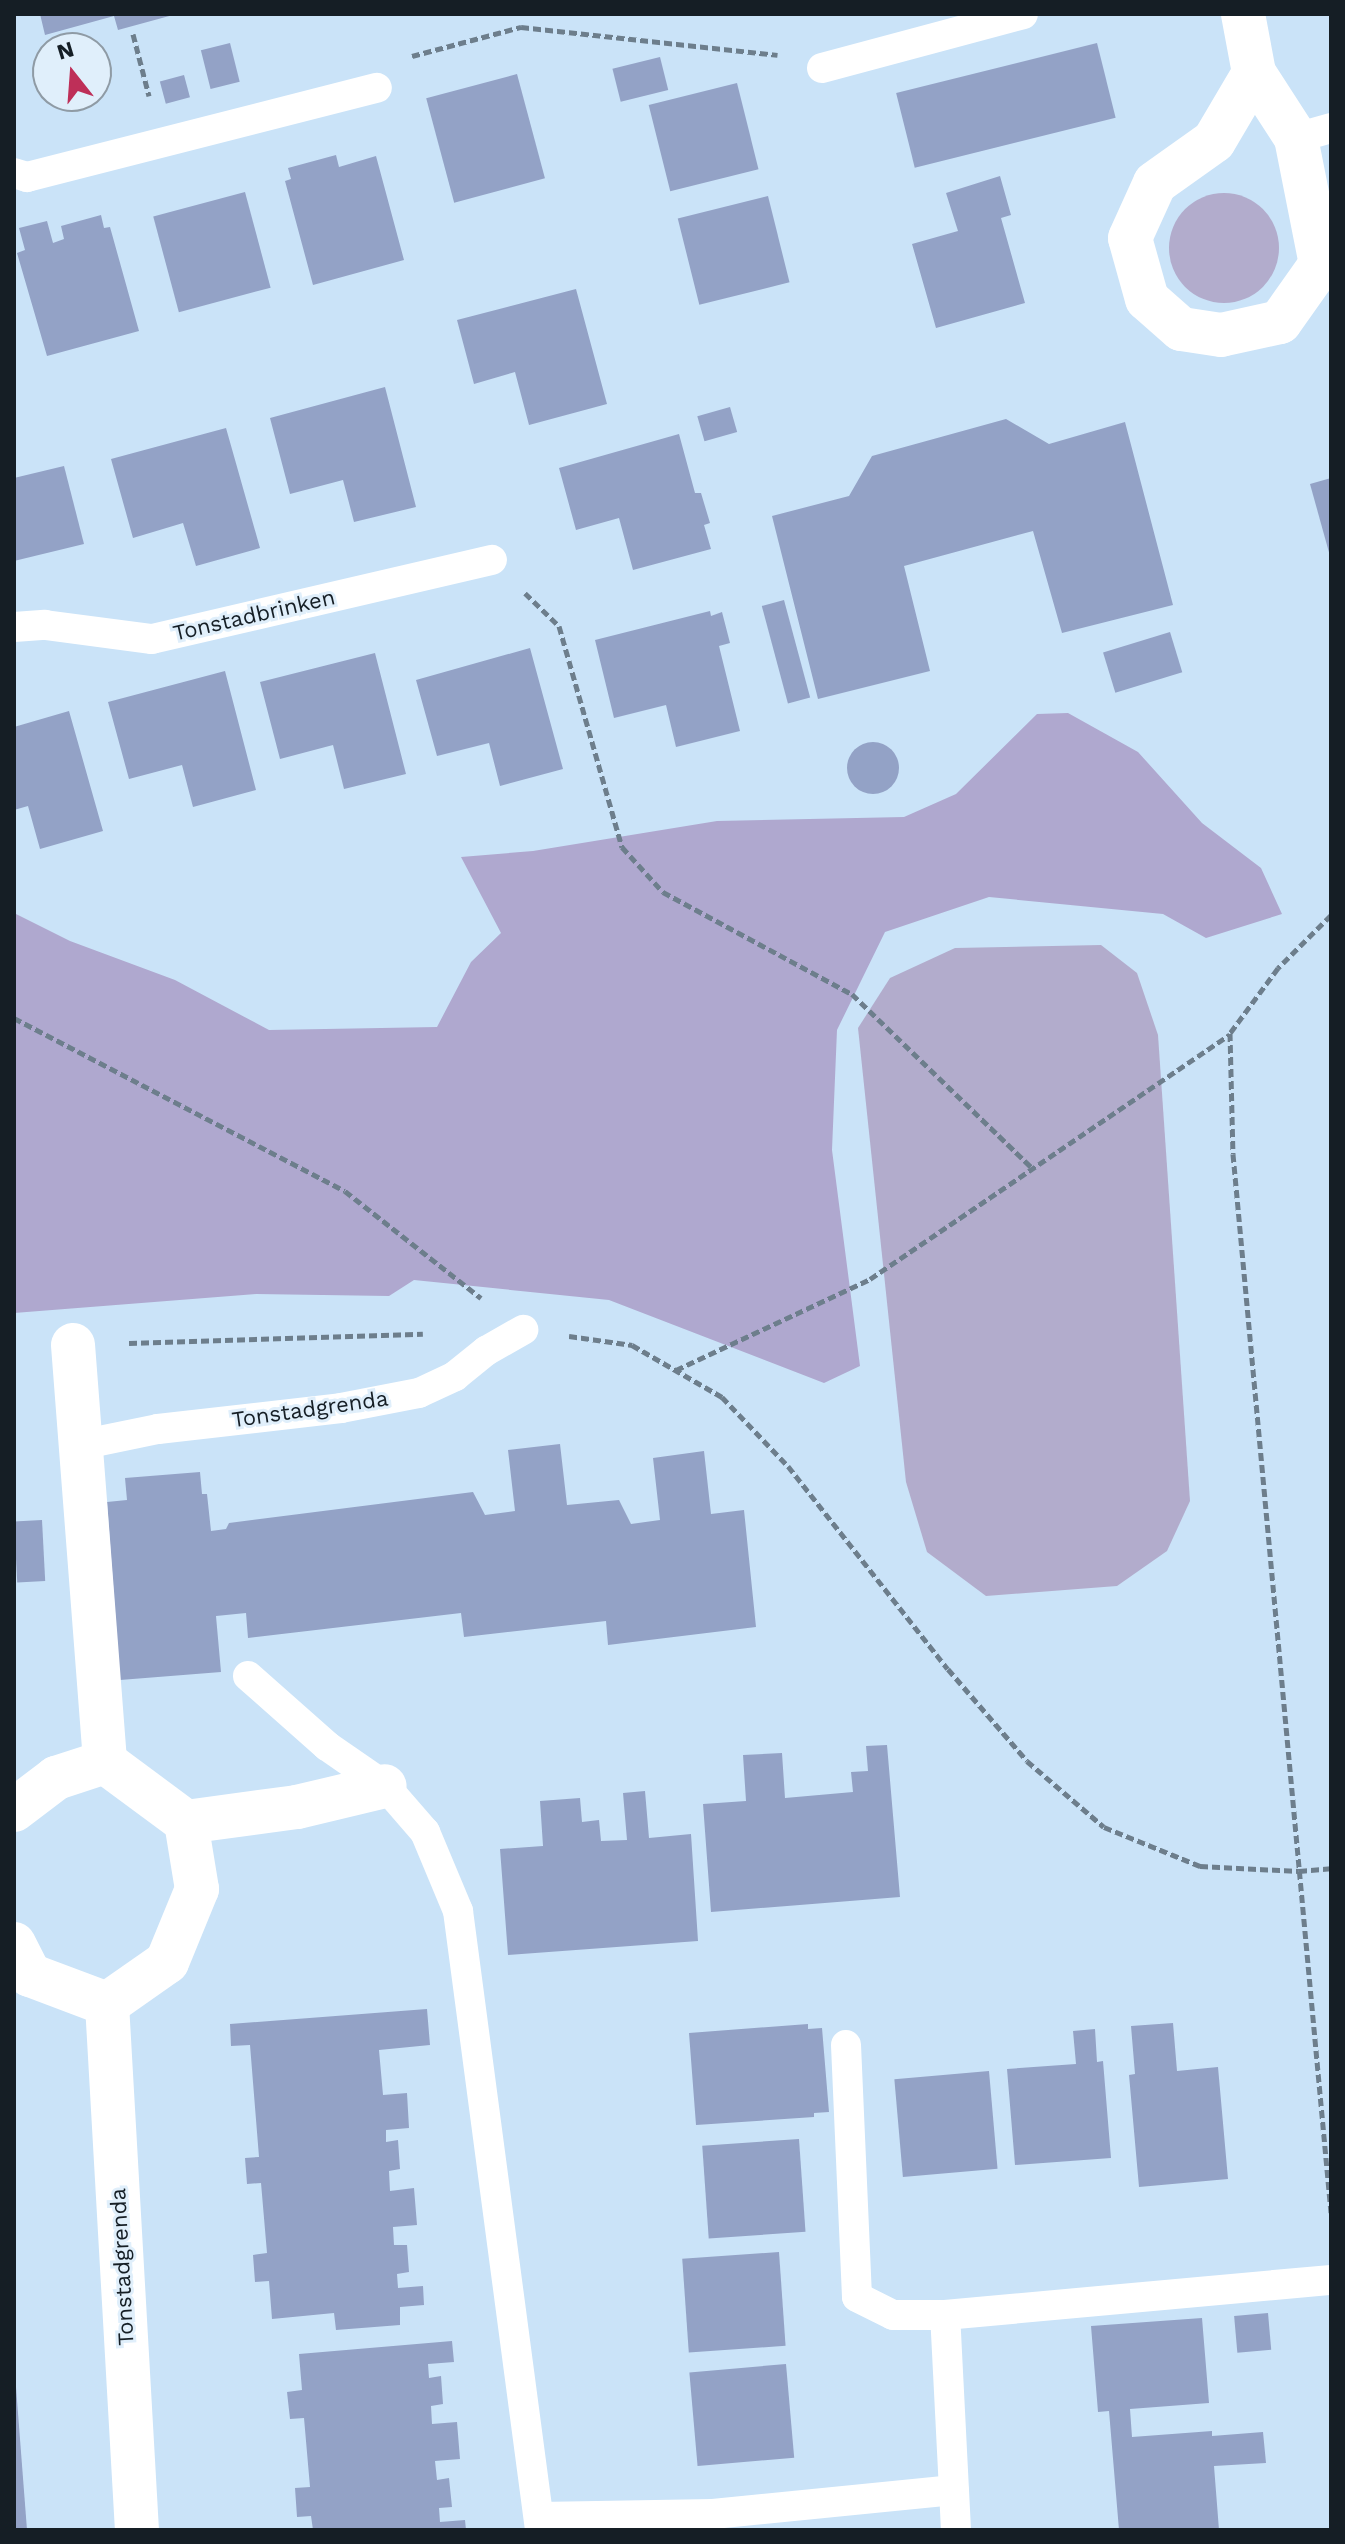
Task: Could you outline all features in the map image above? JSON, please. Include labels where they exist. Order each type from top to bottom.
[{"type":"street","points":[[1243,14],[1254,73],[1313,133],[1326,264],[1280,322],[1221,335],[1181,329],[1147,299],[1130,238],[1155,183],[1214,141],[1254,73]]},
{"type":"street","points":[[14,1944],[30,1975],[107,2004],[167,1962],[197,1889],[186,1822],[105,1762],[73,1345]]},
{"type":"street","points":[[14,1810],[56,1778],[105,1762]]},
{"type":"street","points":[[186,1822],[297,1807],[385,1786]]},
{"type":"street","name":"Tonstadgrenda","points":[[107,2004],[137,2530]]},
{"type":"lane","points":[[822,68],[1023,14]]},
{"type":"lane","points":[[14,173],[27,177],[377,88]]},
{"type":"lane","name":"Tonstadbrinken","points":[[14,627],[45,625],[152,639],[492,560]]},
{"type":"lane","name":"Tonstadgrenda","points":[[80,1445],[158,1429],[341,1408],[419,1393],[455,1376],[486,1351],[523,1330]]},
{"type":"lane","points":[[248,1676],[327,1746],[385,1786],[425,1832],[458,1911],[540,2523],[713,2514],[954,2490]]},
{"type":"lane","points":[[846,2045],[857,2297],[893,2315],[945,2315],[1331,2280]]},
{"type":"lane","points":[[945,2315],[956,2530]]},
{"type":"path","points":[[377,88],[389,62],[521,27],[768,53],[822,68]]},
{"type":"path","points":[[133,34],[161,144]]},
{"type":"path","points":[[492,560],[559,626],[622,847],[663,892],[852,994],[1032,1168]]},
{"type":"path","points":[[675,1370],[870,1279],[1230,1033],[1278,968],[1331,915]]},
{"type":"path","points":[[14,1018],[345,1191],[523,1330],[632,1345],[722,1397],[788,1466],[948,1669],[1027,1761],[1104,1827],[1200,1866],[1299,1871],[1331,1868]]},
{"type":"path","points":[[1230,1033],[1233,1154],[1331,2212]]},
{"type":"path","points":[[73,1345],[430,1333]]},
{"type":"shaded area","points":[[1224,193],[1245,197],[1263,209],[1275,227],[1279,248],[1275,269],[1263,287],[1245,299],[1224,303],[1203,299],[1185,287],[1173,269],[1169,248],[1173,227],[1185,209],[1203,197]]},
{"type":"shaded area","points":[[1068,713],[1138,752],[1202,823],[1261,868],[1282,914],[1206,938],[1163,914],[989,897],[885,932],[837,1030],[832,1150],[860,1366],[824,1383],[609,1300],[414,1280],[389,1296],[256,1294],[14,1313],[14,913],[70,941],[175,980],[269,1030],[437,1027],[471,962],[501,933],[461,857],[533,851],[717,821],[904,817],[956,794],[1037,714]]},
{"type":"shaded area","points":[[1101,945],[1137,973],[1158,1035],[1190,1501],[1167,1551],[1117,1586],[986,1596],[927,1552],[906,1482],[858,1028],[890,978],[955,948]]},
{"type":"building","points":[[40,14],[173,14],[118,30],[114,16],[56,32],[44,32]]},
{"type":"building","points":[[230,43],[240,82],[211,89],[201,50]]},
{"type":"building","points":[[1097,43],[1116,118],[915,168],[896,93]]},
{"type":"building","points":[[660,57],[668,90],[621,102],[612,69]]},
{"type":"building","points":[[517,74],[545,178],[454,203],[426,98]]},
{"type":"building","points":[[184,75],[190,97],[166,104],[160,81]]},
{"type":"building","points":[[737,83],[759,169],[670,191],[649,105]]},
{"type":"building","points":[[336,155],[339,167],[376,156],[404,260],[313,285],[285,181],[291,179],[288,168]]},
{"type":"building","points":[[1000,176],[1011,215],[1001,218],[1025,303],[936,328],[912,244],[958,231],[946,193]]},
{"type":"building","points":[[245,192],[271,288],[179,312],[153,217]]},
{"type":"building","points":[[768,196],[790,282],[699,305],[678,218]]},
{"type":"building","points":[[101,215],[104,228],[110,227],[139,331],[47,356],[17,253],[25,250],[19,228],[47,221],[53,243],[64,239],[61,226]]},
{"type":"building","points":[[576,289],[607,404],[529,425],[515,372],[474,384],[457,320]]},
{"type":"building","points":[[385,387],[416,507],[354,522],[343,480],[290,494],[270,418]]},
{"type":"building","points":[[730,407],[737,432],[704,441],[697,416]]},
{"type":"building","points":[[1006,419],[1049,444],[1125,422],[1173,605],[1062,633],[1033,531],[904,566],[930,671],[818,699],[772,516],[849,496],[872,456]]},
{"type":"building","points":[[226,428],[260,548],[196,566],[183,523],[133,538],[111,459]]},
{"type":"building","points":[[679,434],[695,493],[701,493],[710,523],[704,525],[711,549],[633,570],[619,518],[576,530],[559,468]]},
{"type":"building","points":[[64,466],[84,544],[14,561],[14,478]]},
{"type":"building","points":[[1331,478],[1331,556],[1330,556],[1310,484]]},
{"type":"building","points":[[784,600],[810,698],[788,704],[762,606]]},
{"type":"building","points":[[710,611],[711,616],[722,612],[730,643],[719,646],[740,731],[676,747],[666,705],[614,718],[595,640]]},
{"type":"building","points":[[1170,632],[1182,672],[1115,693],[1103,652]]},
{"type":"building","points":[[530,648],[563,769],[500,786],[489,743],[437,756],[416,680]]},
{"type":"building","points":[[375,653],[406,774],[344,789],[333,745],[280,759],[260,682]]},
{"type":"building","points":[[225,671],[256,790],[193,807],[182,765],[129,779],[108,702]]},
{"type":"building","points":[[69,711],[103,831],[40,849],[28,806],[14,810],[14,727]]},
{"type":"building","points":[[873,742],[891,750],[899,768],[891,786],[873,794],[855,786],[847,768],[855,750]]},
{"type":"building","points":[[560,1444],[567,1505],[619,1500],[631,1524],[660,1520],[653,1458],[704,1451],[711,1514],[744,1510],[756,1627],[608,1645],[606,1621],[464,1637],[461,1613],[248,1638],[246,1613],[216,1616],[221,1672],[120,1680],[107,1502],[127,1500],[125,1478],[200,1472],[202,1494],[207,1494],[211,1531],[226,1529],[229,1523],[473,1492],[485,1515],[515,1511],[508,1450]]},
{"type":"building","points":[[42,1520],[45,1581],[17,1582],[14,1521]]},
{"type":"building","points":[[887,1745],[900,1897],[711,1912],[703,1804],[746,1801],[743,1755],[782,1753],[785,1798],[853,1792],[851,1772],[868,1771],[866,1746]]},
{"type":"building","points":[[645,1791],[649,1838],[691,1834],[698,1941],[508,1955],[500,1849],[543,1846],[540,1801],[580,1798],[582,1822],[599,1820],[601,1841],[627,1840],[623,1793]]},
{"type":"building","points":[[427,2009],[430,2045],[379,2050],[383,2095],[407,2093],[409,2128],[386,2130],[386,2142],[398,2140],[400,2169],[389,2171],[390,2191],[414,2188],[417,2225],[393,2227],[394,2245],[407,2245],[409,2272],[397,2274],[398,2288],[423,2286],[424,2305],[400,2307],[400,2325],[336,2330],[334,2313],[272,2319],[269,2281],[255,2282],[253,2255],[267,2253],[261,2183],[247,2184],[245,2158],[259,2157],[250,2045],[231,2046],[230,2024]]},
{"type":"building","points":[[1173,2023],[1177,2071],[1218,2067],[1228,2179],[1139,2187],[1129,2075],[1135,2074],[1131,2026]]},
{"type":"building","points":[[808,2024],[808,2029],[822,2028],[829,2112],[814,2113],[814,2117],[696,2125],[689,2033]]},
{"type":"building","points":[[1095,2029],[1097,2062],[1103,2061],[1111,2158],[1015,2165],[1007,2069],[1076,2064],[1073,2031]]},
{"type":"building","points":[[989,2071],[998,2169],[903,2177],[894,2079]]},
{"type":"building","points":[[799,2139],[805,2232],[709,2239],[702,2146]]},
{"type":"building","points":[[779,2252],[786,2346],[689,2353],[682,2259]]},
{"type":"building","points":[[1268,2313],[1271,2350],[1237,2353],[1234,2316]]},
{"type":"building","points":[[1202,2318],[1209,2403],[1130,2409],[1132,2437],[1212,2431],[1212,2436],[1263,2432],[1266,2463],[1214,2466],[1219,2530],[1119,2530],[1109,2411],[1098,2412],[1091,2326]]},
{"type":"building","points":[[452,2341],[454,2362],[428,2364],[429,2378],[441,2376],[443,2404],[431,2406],[432,2424],[457,2422],[460,2459],[435,2461],[437,2480],[449,2478],[452,2507],[439,2508],[440,2522],[465,2520],[466,2530],[313,2530],[311,2516],[297,2517],[295,2488],[310,2487],[304,2418],[290,2419],[287,2392],[302,2390],[299,2354]]},
{"type":"building","points":[[786,2364],[794,2458],[698,2466],[689,2372]]},
{"type":"building","points":[[16,2387],[27,2530],[14,2530]]}]
